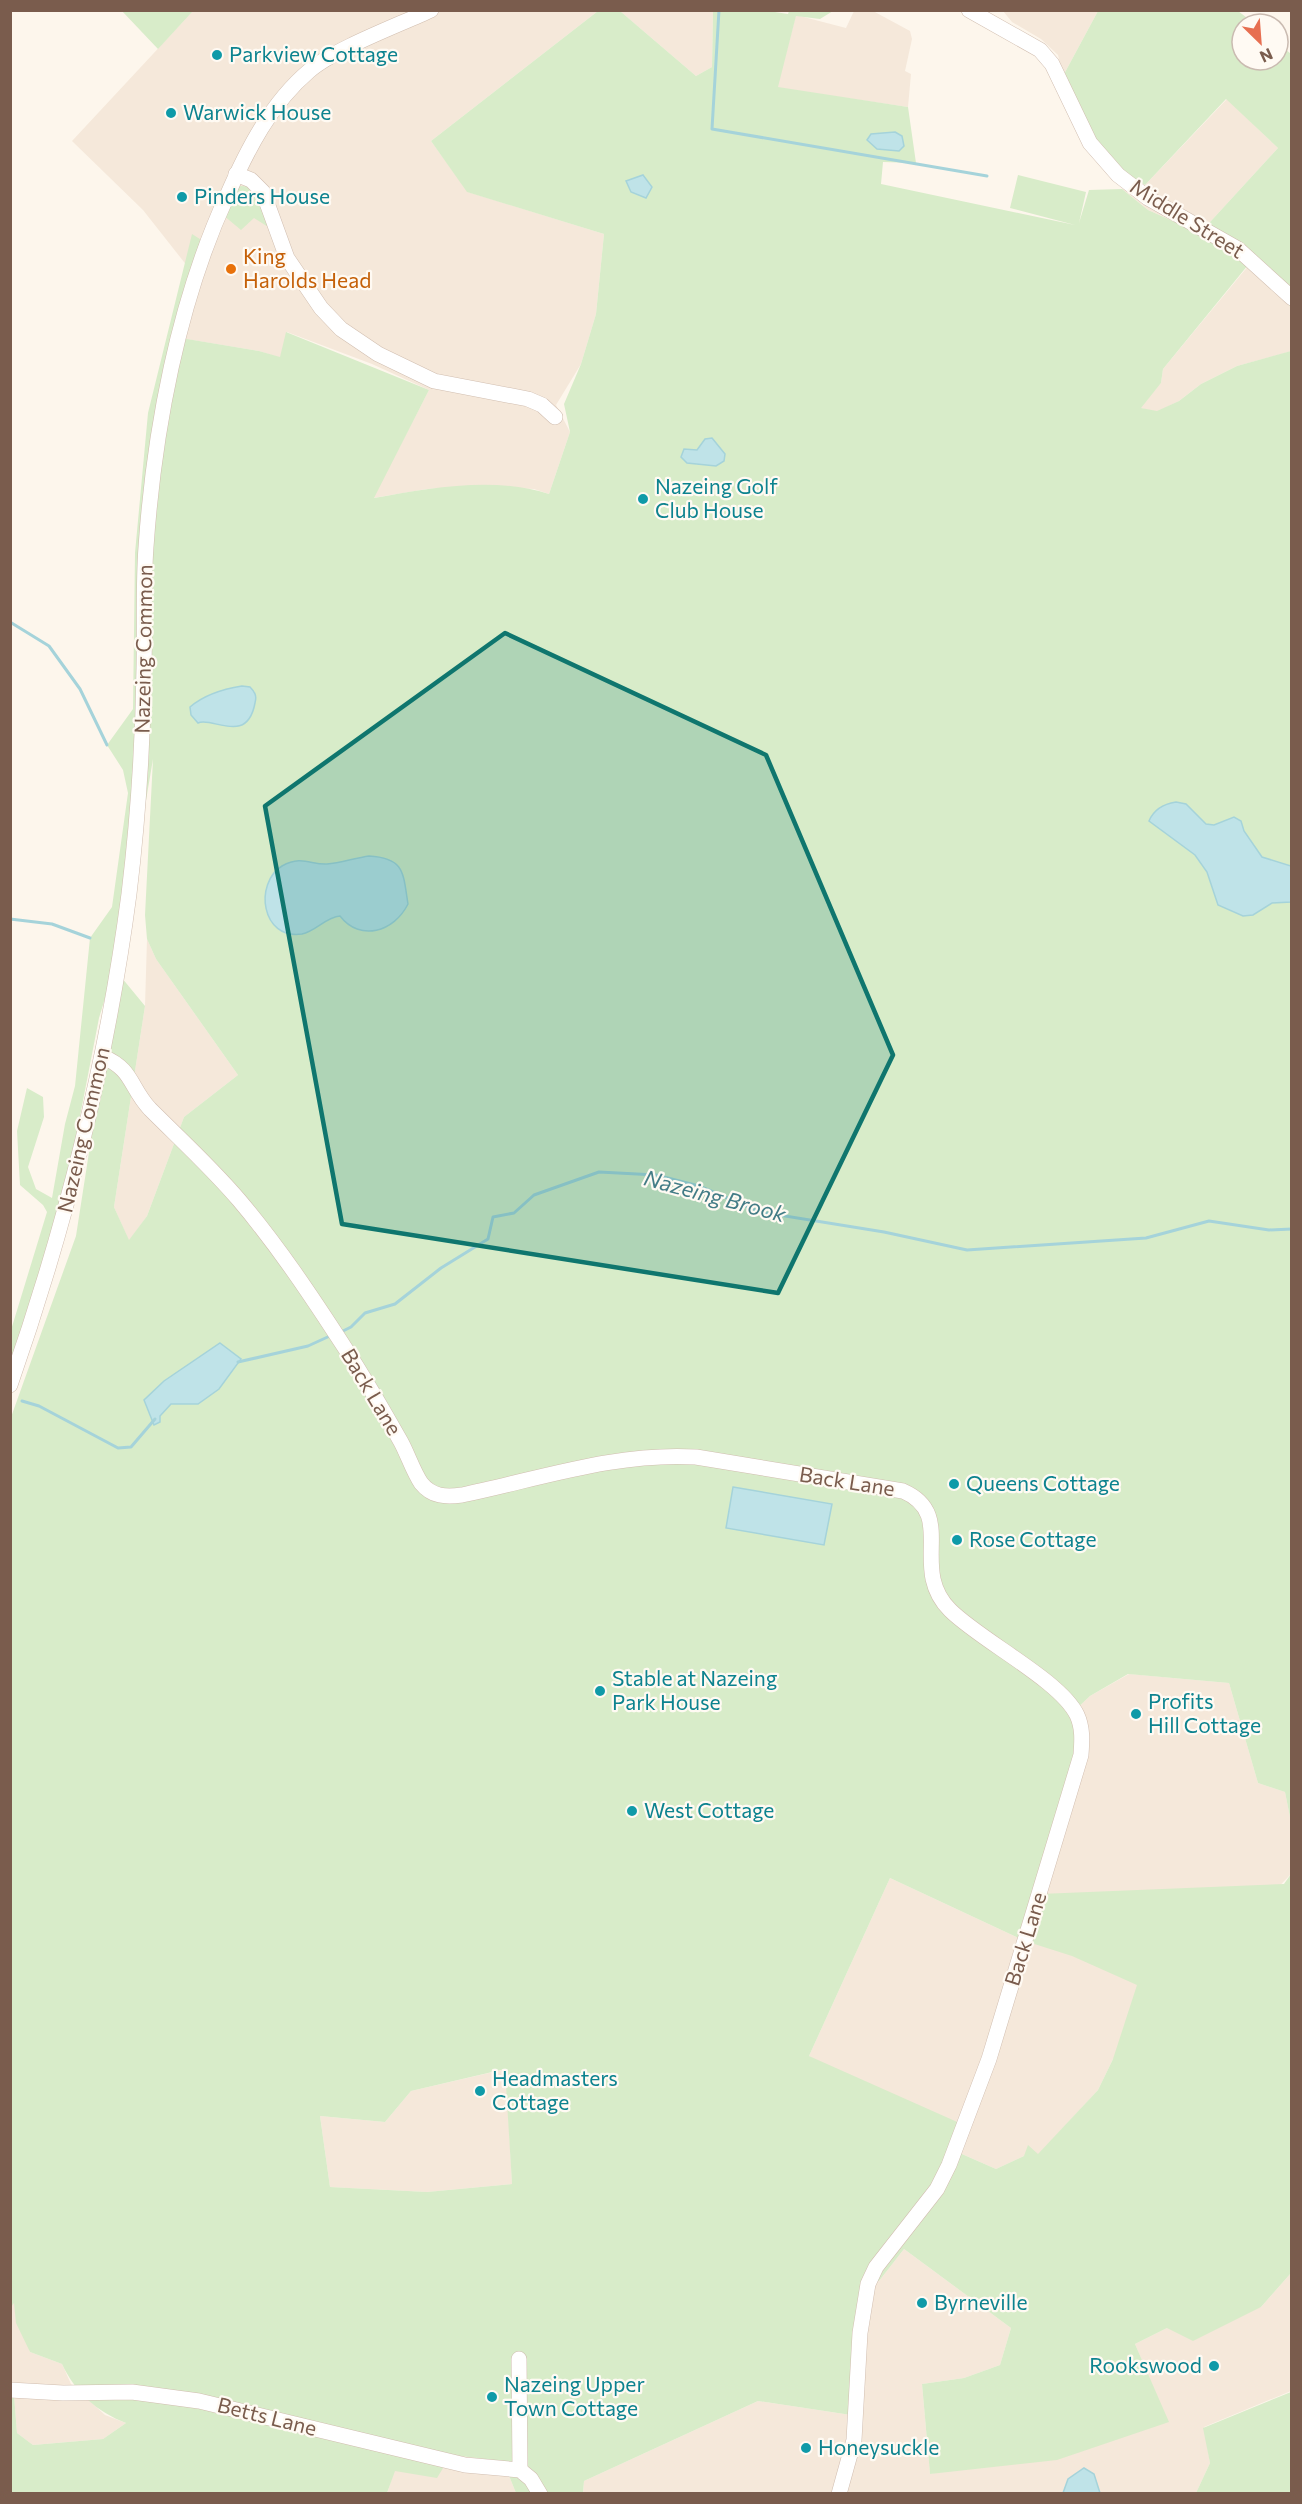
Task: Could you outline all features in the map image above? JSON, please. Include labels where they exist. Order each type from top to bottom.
[{"type":"street","name":"Nazeing Common","points":[[10,1385],[69,1200],[103,1056],[129,894],[135,833],[143,714],[146,549],[154,472],[166,400],[195,276],[236,174],[274,109],[293,86],[313,67],[431,10]]},
{"type":"street","name":"Middle Street","points":[[969,10],[1040,50],[1052,64],[1090,143],[1118,175],[1148,198],[1238,249],[1292,298]]},
{"type":"street","points":[[236,174],[251,180],[263,192],[287,258],[321,309],[341,329],[378,354],[434,381],[528,399],[542,405],[555,417]]},
{"type":"street","name":"Back Lane","points":[[103,1056],[121,1065],[128,1073],[142,1101],[181,1137],[240,1200],[288,1263],[345,1348],[382,1408],[421,1482],[430,1492],[446,1497],[462,1495],[623,1460],[665,1455],[696,1457],[903,1491],[917,1497],[927,1509],[931,1522],[930,1576],[937,1593],[948,1608],[972,1630],[1046,1683],[1065,1699],[1077,1715],[1083,1735],[1081,1755],[987,2067],[949,2165],[937,2189],[876,2267],[868,2284],[860,2333],[854,2440],[839,2493]]},
{"type":"street","points":[[519,2359],[520,2470],[531,2479],[540,2493]]},
{"type":"street","name":"Betts Lane","points":[[10,2390],[63,2393],[132,2392],[199,2401],[456,2463],[520,2470]]},
{"type":"highlighted area","points":[[505,633],[766,755],[893,1055],[778,1293],[342,1224],[265,806]]},
{"type":"shaded area","points":[[193,11],[598,11],[431,141],[468,192],[604,234],[596,314],[581,364],[556,405],[570,432],[549,494],[534,489],[470,486],[427,489],[373,498],[429,390],[372,364],[287,332],[281,358],[259,351],[180,338],[195,276],[143,210],[72,141]]},
{"type":"shaded area","points":[[620,11],[713,11],[712,67],[696,76]]},
{"type":"shaded area","points":[[854,11],[873,11],[910,31],[912,39],[905,71],[911,74],[908,107],[777,88],[796,15],[846,28]]},
{"type":"shaded area","points":[[1003,11],[1098,11],[1063,76],[1058,55],[1041,39],[1012,22]]},
{"type":"shaded area","points":[[1227,99],[1278,148],[1200,233],[1148,210],[1122,189],[1145,185]]},
{"type":"shaded area","points":[[1249,265],[1282,295],[1291,308],[1292,351],[1237,366],[1201,384],[1179,401],[1157,412],[1140,408],[1161,383],[1163,369]]},
{"type":"shaded area","points":[[147,939],[156,959],[238,1075],[184,1117],[147,1216],[129,1241],[114,1207],[145,1006]]},
{"type":"shaded area","points":[[1129,1674],[1229,1683],[1258,1783],[1285,1792],[1291,1822],[1291,1874],[1113,2059],[1098,2090],[1038,2155],[1024,2156],[996,2169],[955,2151],[809,2056],[890,1878],[1025,1941],[1070,1715],[1090,1696]]},
{"type":"shaded area","points":[[506,2069],[512,2184],[427,2192],[330,2187],[320,2116],[385,2122],[411,2091]]},
{"type":"shaded area","points":[[904,2249],[1011,2328],[1000,2365],[964,2378],[922,2384],[930,2474],[1168,2422],[1135,2344],[1167,2328],[1261,2307],[1291,2273],[1291,2391],[1204,2427],[1210,2463],[1196,2493],[583,2494],[584,2481],[758,2401],[851,2415],[867,2274],[879,2281]]},
{"type":"shaded area","points":[[14,2302],[30,2352],[62,2364],[71,2384],[105,2415],[126,2423],[103,2439],[33,2445],[17,2433],[14,2395],[11,2395],[10,2307]]},
{"type":"shaded area","points":[[451,2455],[503,2461],[516,2493],[387,2494],[394,2471]]},
{"type":"green space","points":[[762,10],[788,14],[789,11],[833,11],[820,19],[796,16],[778,87],[908,107],[916,163],[883,162],[881,184],[1075,225],[1010,208],[1018,175],[1086,192],[1079,223],[1089,190],[1122,189],[1148,210],[1200,233],[1278,148],[1226,99],[1145,185],[1117,164],[1095,138],[1063,76],[1098,11],[1238,11],[1230,12],[1230,72],[1290,72],[1291,54],[1291,308],[1282,295],[1248,265],[1163,369],[1161,383],[1141,408],[1157,411],[1179,401],[1201,384],[1237,366],[1291,351],[1291,1822],[1285,1792],[1258,1783],[1229,1683],[1128,1674],[1090,1696],[1070,1715],[1079,1737],[1040,1894],[1284,1884],[1291,1874],[1291,2273],[1261,2307],[1193,2341],[1167,2328],[1135,2344],[1169,2422],[1057,2460],[930,2474],[922,2384],[964,2378],[1000,2365],[1011,2328],[904,2249],[879,2281],[867,2274],[851,2415],[758,2401],[584,2481],[583,2493],[516,2493],[503,2461],[451,2455],[437,2478],[395,2471],[387,2493],[11,2493],[11,2395],[14,2395],[17,2433],[33,2445],[103,2439],[126,2423],[96,2407],[88,2400],[73,2383],[62,2364],[30,2352],[16,2323],[14,2303],[11,2307],[10,1420],[76,1236],[117,972],[145,1006],[114,1207],[129,1240],[147,1216],[184,1117],[238,1075],[156,959],[147,939],[145,915],[153,759],[122,942],[99,1018],[63,1204],[11,1364],[11,1330],[47,1212],[43,1205],[20,1185],[17,1131],[27,1088],[43,1097],[44,1117],[28,1167],[36,1189],[52,1198],[65,1124],[75,1086],[90,938],[112,907],[128,793],[123,770],[107,745],[133,709],[135,553],[148,413],[192,234],[203,241],[181,338],[259,351],[280,357],[286,332],[429,390],[374,498],[439,488],[484,485],[528,489],[549,494],[570,432],[564,404],[581,364],[596,314],[604,234],[467,192],[431,141],[598,11],[620,11],[696,76],[712,67],[713,11]],"holes":[[[890,1878],[1025,1941],[1072,1956],[1137,1985],[1113,2059],[1098,2090],[1038,2154],[1028,2145],[1024,2156],[996,2169],[955,2151],[964,2125],[809,2056]],[[505,2069],[512,2184],[427,2192],[330,2187],[320,2116],[385,2122],[411,2091]]]},
{"type":"green space","points":[[122,11],[193,11],[158,49]]},
{"type":"green space","points":[[241,186],[254,187],[273,230],[254,218],[241,230],[223,215],[234,189]]},
{"type":"green space","points":[[1291,2392],[1291,2493],[1196,2493],[1210,2463],[1203,2428]]},
{"type":"water","points":[[895,132],[902,136],[904,146],[899,151],[877,149],[867,140],[871,134]]},
{"type":"water","points":[[643,175],[652,187],[646,198],[631,192],[626,181]]},
{"type":"water","points":[[712,438],[725,454],[724,461],[716,466],[687,463],[681,457],[684,449],[697,450],[705,439]]},
{"type":"water","points":[[242,686],[250,687],[256,698],[251,716],[245,723],[229,726],[198,723],[191,715],[190,707],[201,699]]},
{"type":"water","points":[[1176,802],[1186,804],[1206,824],[1214,825],[1234,817],[1241,821],[1244,831],[1262,857],[1291,866],[1291,902],[1272,903],[1253,915],[1243,916],[1218,905],[1207,872],[1195,855],[1149,821],[1160,808]]},
{"type":"water","points":[[369,856],[381,857],[396,864],[405,884],[408,904],[402,914],[386,927],[367,931],[357,929],[340,916],[302,934],[288,933],[278,928],[270,920],[265,897],[273,874],[282,866],[295,861],[327,864]]},
{"type":"water","points":[[220,1343],[241,1359],[219,1389],[198,1404],[171,1404],[160,1416],[160,1422],[154,1425],[144,1400],[164,1381]]},
{"type":"water","points":[[733,1487],[832,1504],[824,1545],[726,1528]]},
{"type":"water","points":[[1084,2468],[1094,2474],[1100,2493],[1063,2493],[1068,2479]]},
{"type":"waterway","points":[[719,10],[712,129],[987,176]]},
{"type":"waterway","points":[[10,622],[49,646],[80,689],[107,745]]},
{"type":"waterway","points":[[10,919],[52,924],[90,938]]},
{"type":"waterway","name":"Nazeing Brook","points":[[341,1332],[351,1327],[365,1313],[395,1304],[441,1268],[488,1239],[493,1217],[514,1213],[534,1195],[599,1172],[656,1175],[699,1186],[760,1212],[884,1232],[967,1250],[1146,1238],[1209,1221],[1269,1230],[1292,1229]]},
{"type":"waterway","name":"Nazeing Brook","points":[[238,1362],[308,1346],[332,1335]]},
{"type":"waterway","name":"Nazeing Brook","points":[[22,1401],[39,1406],[118,1448],[131,1447],[155,1419]]},
{"type":"place","name":"Parkview Cottage","points":[[217,55]]},
{"type":"place","name":"Warwick House","points":[[171,113]]},
{"type":"place","name":"Pinders House","points":[[182,197]]},
{"type":"place","name":"King Harolds Head","points":[[231,269]]},
{"type":"place","name":"Nazeing Golf Club House","points":[[643,499]]},
{"type":"place","name":"Queens Cottage","points":[[954,1484]]},
{"type":"place","name":"Rose Cottage","points":[[957,1540]]},
{"type":"place","name":"Stable at Nazeing Park House","points":[[600,1691]]},
{"type":"place","name":"Profits Hill Cottage","points":[[1136,1714]]},
{"type":"place","name":"West Cottage","points":[[632,1811]]},
{"type":"place","name":"Headmasters Cottage","points":[[480,2091]]},
{"type":"place","name":"Byrneville","points":[[922,2303]]},
{"type":"place","name":"Rookswood","points":[[1214,2366]]},
{"type":"place","name":"Nazeing Upper Town Cottage","points":[[492,2397]]},
{"type":"place","name":"Honeysuckle","points":[[806,2448]]}]
